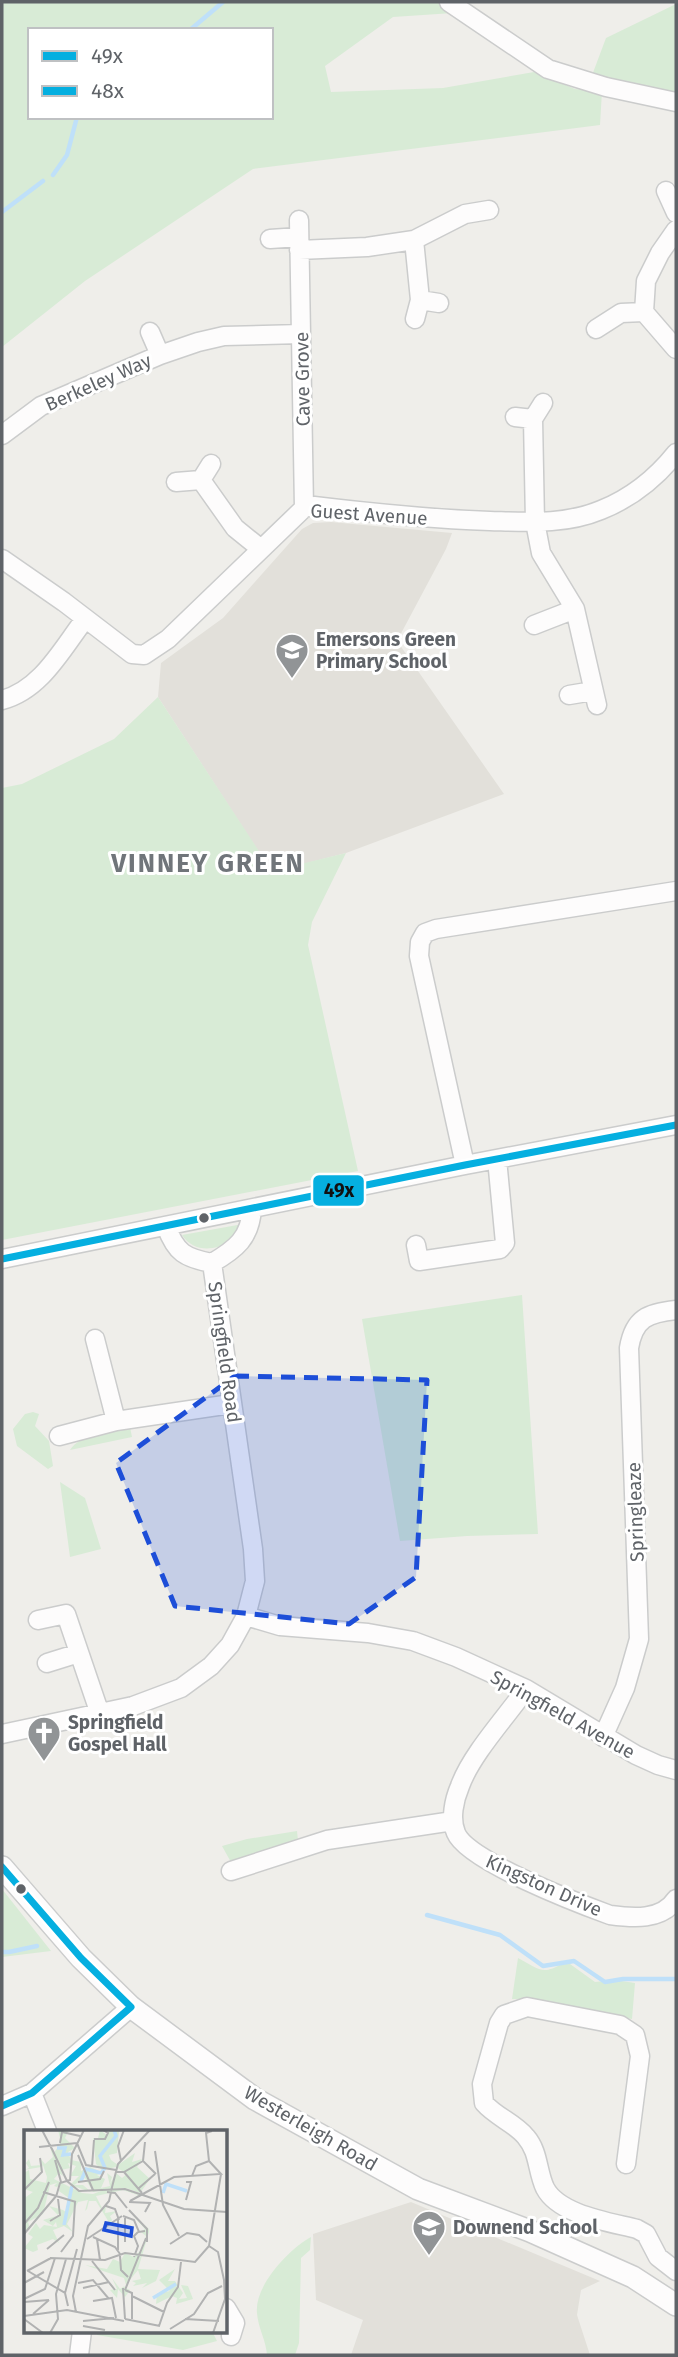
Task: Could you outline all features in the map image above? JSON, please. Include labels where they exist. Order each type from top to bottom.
[{"type":"street","points":[[449,2],[548,69],[595,84],[676,102]]},
{"type":"street","points":[[666,191],[676,213]]},
{"type":"street","points":[[270,239],[299,236],[367,247],[414,240],[466,214],[489,210]]},
{"type":"street","points":[[676,230],[660,253],[646,281],[644,312],[676,349]]},
{"type":"street","name":"Cave Grove","points":[[299,236],[304,508]]},
{"type":"street","points":[[414,240],[420,300],[415,319]]},
{"type":"street","points":[[420,300],[439,303]]},
{"type":"street","points":[[596,329],[621,313],[644,312]]},
{"type":"street","name":"Berkeley Way","points":[[150,332],[160,355]]},
{"type":"street","name":"Berkeley Way","points":[[2,435],[41,407],[160,355],[198,342],[225,336],[301,334]]},
{"type":"street","points":[[543,403],[533,419],[535,523],[541,553],[575,609],[595,698],[569,695]]},
{"type":"street","points":[[515,417],[533,419]]},
{"type":"street","name":"Guest Avenue","points":[[2,559],[132,654],[144,655],[168,639],[304,508],[314,506],[436,519],[535,523],[564,520],[599,511],[629,497],[662,470],[676,453]]},
{"type":"street","points":[[201,480],[211,464]]},
{"type":"street","points":[[176,482],[201,480]]},
{"type":"street","points":[[201,480],[234,528],[261,549]]},
{"type":"street","points":[[534,625],[575,609]]},
{"type":"street","points":[[2,700],[29,688],[85,619]]},
{"type":"street","points":[[465,1165],[419,956],[420,942],[425,933],[676,891]]},
{"type":"street","points":[[2,1259],[676,1125]]},
{"type":"street","points":[[416,1245],[419,1261],[500,1249],[505,1243],[497,1159]]},
{"type":"street","name":"Springfield Road","points":[[166,1226],[173,1244],[190,1259],[212,1263],[238,1246],[251,1225],[252,1209]]},
{"type":"street","name":"Springfield Road","points":[[2,1734],[133,1706],[181,1688],[211,1666],[230,1645],[246,1616],[255,1581],[253,1549],[212,1263]]},
{"type":"street","name":"Springleaze","points":[[603,1737],[625,1688],[639,1639],[629,1348],[631,1335],[643,1318],[676,1310]]},
{"type":"street","points":[[95,1339],[116,1421]]},
{"type":"street","points":[[59,1436],[116,1421],[232,1404]]},
{"type":"street","points":[[38,1620],[66,1614],[100,1714]]},
{"type":"street","name":"Springfield Avenue","points":[[246,1616],[280,1626],[368,1633],[413,1641],[526,1689],[603,1737],[658,1765],[676,1770]]},
{"type":"street","points":[[47,1663],[79,1653]]},
{"type":"street","points":[[231,1871],[327,1840],[453,1821],[460,1786],[469,1768],[526,1689]]},
{"type":"street","name":"Kingston Drive","points":[[453,1821],[456,1835],[462,1843],[491,1864],[594,1909],[626,1917],[641,1917],[664,1912],[676,1899]]},
{"type":"street","name":"Westerleigh Road","points":[[2,1867],[81,1958],[131,2007],[255,2099],[418,2189],[530,2231],[633,2277],[676,2305]]},
{"type":"street","points":[[2,2106],[32,2093],[131,2007]]},
{"type":"street","points":[[626,2164],[640,2056],[635,2035],[620,2025],[527,2007],[504,2015],[499,2023],[482,2084],[484,2103],[525,2135],[533,2147],[546,2189],[553,2198],[571,2211],[646,2234],[658,2257],[676,2271]]},
{"type":"street","points":[[32,2093],[47,2130]]},
{"type":"street","points":[[633,2277],[658,2257]]},
{"type":"street","points":[[79,2355],[82,2332]]},
{"type":"highlighted area","points":[[235,1376],[427,1380],[416,1577],[349,1624],[175,1606],[116,1463]]},
{"type":"shaded area","name":"Emersons Green Primary School","points":[[331,522],[452,533],[397,641],[504,794],[346,853],[272,872],[158,697],[161,663],[223,618],[302,529],[313,523]]},
{"type":"shaded area","name":"Downend School","points":[[411,2202],[600,2281],[581,2290],[577,2315],[590,2355],[351,2355],[363,2320],[316,2300],[313,2234]]},
{"type":"green space","points":[[2,2],[437,2],[453,13],[393,17],[325,66],[331,92],[443,88],[534,72],[575,89],[602,91],[600,125],[253,169],[85,281],[2,347]]},
{"type":"green space","points":[[676,4],[676,97],[591,78],[606,38]]},
{"type":"green space","points":[[158,697],[272,871],[346,853],[312,922],[308,945],[358,1171],[2,1240],[2,788],[22,784],[114,739]]},
{"type":"green space","points":[[243,1224],[232,1239],[215,1247],[197,1247],[182,1235]]},
{"type":"green space","points":[[522,1295],[538,1534],[400,1541],[362,1319]]},
{"type":"green space","points":[[25,1414],[39,1414],[35,1426],[49,1441],[53,1466],[48,1469],[17,1446],[13,1429]]},
{"type":"green space","points":[[130,1427],[132,1437],[70,1450],[81,1440]]},
{"type":"green space","points":[[60,1482],[85,1498],[101,1549],[70,1557]]},
{"type":"green space","points":[[297,1831],[298,1841],[232,1864],[222,1846],[247,1839]]},
{"type":"green space","points":[[2,1889],[51,1951],[2,1957]]},
{"type":"green space","points":[[518,1958],[540,1970],[563,1963],[570,1964],[595,1982],[615,1980],[635,1983],[632,2019],[526,1999],[512,1999]]},
{"type":"green space","points":[[311,2237],[310,2250],[301,2258],[299,2343],[295,2355],[267,2355],[257,2313],[261,2291],[283,2259]]},
{"type":"green space","points":[[97,2332],[212,2332],[217,2341],[183,2350],[97,2335]]},
{"type":"waterway","points":[[192,28],[223,2]]},
{"type":"waterway","points":[[53,175],[67,155],[76,119]]},
{"type":"waterway","points":[[2,212],[43,181]]},
{"type":"waterway","points":[[427,1915],[500,1935],[543,1966],[574,1961],[605,1982],[623,1979],[676,1979]]},
{"type":"waterway","points":[[2,1952],[37,1946]]},
{"type":"transit line","name":"49x","points":[[2,1259],[676,1125]]},
{"type":"transit line","name":"48x","points":[[2,1867],[81,1958],[131,2007]]},
{"type":"transit line","name":"48x","points":[[2,2106],[32,2093],[131,2007]]},
{"type":"place","name":"Emersons Green Primary School","points":[[292,680]]},
{"type":"place","name":"Springfield Gospel Hall","points":[[44,1763]]},
{"type":"place","name":"Downend School","points":[[429,2257]]},
{"type":"district","name":"VINNEY GREEN","points":[[208,863]]}]
